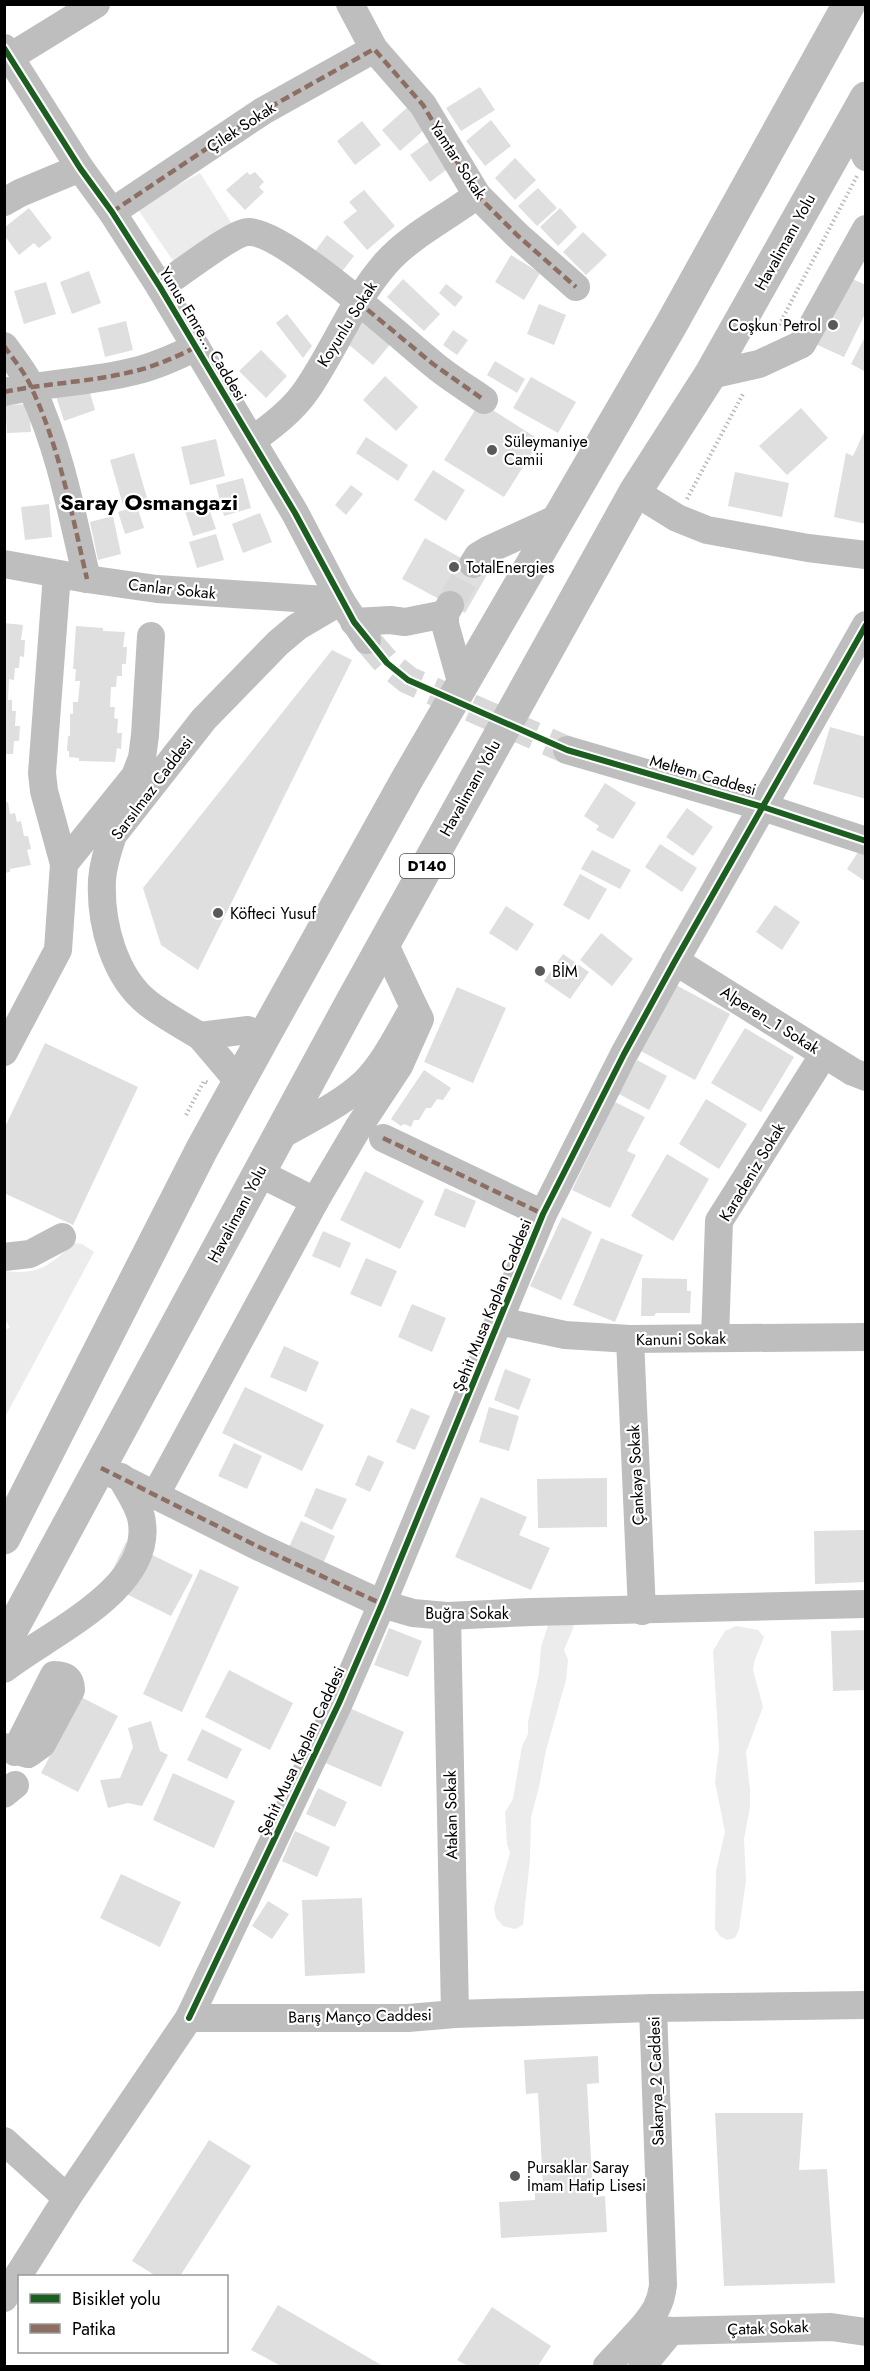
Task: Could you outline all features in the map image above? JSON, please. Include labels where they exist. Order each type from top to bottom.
[{"type":"highway","points":[[4,1538],[202,1149],[263,1038],[406,781],[677,314],[849,4]]},
{"type":"highway","name":"Havalimanı Yolu","points":[[5,1644],[111,1473],[278,1137],[635,492],[710,375],[858,112]]},
{"type":"street","points":[[7,53],[96,4]]},
{"type":"street","name":"Yamtar Sokak","points":[[350,4],[374,49],[423,105],[477,195],[517,235],[576,287]]},
{"type":"street","name":"Çilek Sokak","points":[[112,212],[263,111],[374,49]]},
{"type":"street","name":"Yunus Emre... Caddesi","points":[[7,53],[80,168],[112,212],[160,287],[295,513],[354,621]]},
{"type":"street","points":[[858,112],[863,163]]},
{"type":"street","points":[[4,202],[80,168]]},
{"type":"street","name":"Koyunlu Sokak","points":[[252,440],[283,418],[307,390],[357,301],[386,263],[410,240],[477,195]]},
{"type":"street","points":[[710,375],[759,364],[802,344],[866,229]]},
{"type":"street","points":[[160,287],[241,232],[259,232],[303,258],[433,364],[484,400]]},
{"type":"street","points":[[4,346],[18,389],[65,482],[87,579]]},
{"type":"street","points":[[18,389],[133,372],[167,361],[196,347]]},
{"type":"street","points":[[635,492],[677,518],[707,530],[808,548],[866,555]]},
{"type":"street","points":[[473,564],[478,556],[488,550],[560,517]]},
{"type":"street","name":"Canlar Sokak","points":[[4,564],[87,579],[190,592],[354,621],[405,622],[448,610],[445,624],[462,685]]},
{"type":"street","points":[[4,1052],[58,950],[64,864],[44,791],[42,773],[57,574]]},
{"type":"street","name":"Sarsılmaz Caddesi","points":[[239,1082],[200,1036],[149,1004],[122,972],[108,933],[105,912],[102,880],[106,857],[113,836],[204,719],[278,643],[297,627],[354,621]]},
{"type":"street","name":"Şehit Musa Kaplan Caddesi","points":[[189,2018],[339,1703],[543,1214],[624,1054],[675,961],[866,625]]},
{"type":"street","points":[[64,864],[135,776],[142,758],[151,636]]},
{"type":"street","name":"Meltem Caddesi","points":[[567,750],[763,807],[866,841]]},
{"type":"street","points":[[156,1494],[315,1201],[358,1128],[399,1066],[420,1019],[384,943]]},
{"type":"street","name":"Alperen_1 Sokak","points":[[675,961],[853,1072],[866,1077]]},
{"type":"street","points":[[278,1137],[350,1095],[362,1084],[383,1058],[414,1007]]},
{"type":"street","points":[[200,1036],[248,1030],[263,1038]]},
{"type":"street","name":"Karadeniz Sokak","points":[[715,1338],[719,1221],[824,1054]]},
{"type":"street","points":[[383,1138],[543,1214]]},
{"type":"street","points":[[259,1173],[315,1201]]},
{"type":"street","points":[[4,1257],[30,1254],[62,1237]]},
{"type":"street","name":"Kanuni Sokak","points":[[499,1321],[557,1334],[630,1339],[866,1337]]},
{"type":"street","name":"Çankaya Sokak","points":[[630,1339],[642,1611]]},
{"type":"street","points":[[4,1669],[95,1606],[120,1585],[130,1569],[143,1541],[142,1520],[111,1473]]},
{"type":"street","name":"Buğra Sokak","points":[[111,1473],[259,1547],[382,1604],[413,1612],[447,1616],[866,1604]]},
{"type":"street","name":"Atakan Sokak","points":[[447,1616],[455,2014]]},
{"type":"street","name":"Barış Manço Caddesi","points":[[189,2018],[408,2018],[455,2014],[653,2008],[866,2006]]},
{"type":"street","name":"Sakarya_2 Caddesi","points":[[607,2367],[656,2312],[662,2299],[653,2008]]},
{"type":"street","points":[[18,2275],[67,2198],[189,2018]]},
{"type":"street","points":[[4,2140],[67,2198]]},
{"type":"street","points":[[4,2298],[18,2276]]},
{"type":"street","name":"Çatak Sokak","points":[[642,2328],[671,2331],[831,2327],[866,2332]]},
{"type":"street","points":[[642,2367],[671,2331]]},
{"type":"path","points":[[677,518],[863,163]]},
{"type":"path","points":[[186,1115],[204,1081]]},
{"type":"shaded area","points":[[200,173],[232,224],[176,265],[137,208]]},
{"type":"shaded area","points":[[74,1243],[82,1244],[94,1252],[5,1417],[4,1331],[10,1327],[5,1320],[5,1271],[27,1272],[43,1267]]},
{"type":"shaded area","points":[[552,1613],[577,1619],[564,1650],[568,1660],[566,1680],[546,1750],[531,1817],[530,1859],[523,1925],[515,1929],[503,1926],[496,1918],[494,1908],[510,1853],[507,1844],[505,1812],[513,1799],[522,1746],[528,1734],[528,1722],[539,1673],[541,1647]]},
{"type":"shaded area","points":[[736,1626],[758,1630],[764,1637],[753,1670],[763,1707],[746,1752],[750,1807],[744,1839],[746,1881],[739,1929],[735,1938],[727,1940],[715,1929],[716,1871],[725,1832],[715,1782],[719,1749],[713,1651],[725,1631]]},
{"type":"building","points":[[480,87],[495,110],[461,131],[446,108]]},
{"type":"building","points":[[410,105],[424,130],[400,151],[382,130]]},
{"type":"building","points":[[491,120],[511,146],[485,166],[466,141]]},
{"type":"building","points":[[362,121],[381,145],[355,165],[337,141]]},
{"type":"building","points":[[431,140],[450,167],[430,182],[410,155]]},
{"type":"building","points":[[515,158],[536,180],[515,200],[495,178]]},
{"type":"building","points":[[247,172],[250,175],[255,172],[264,182],[259,187],[264,192],[245,210],[226,190]]},
{"type":"building","points":[[538,188],[557,208],[537,226],[518,206]]},
{"type":"building","points":[[364,190],[395,226],[367,250],[343,222],[357,211],[349,202]]},
{"type":"building","points":[[29,208],[52,238],[39,248],[34,243],[19,255],[4,235],[4,228]]},
{"type":"building","points":[[560,208],[577,227],[558,246],[540,227]]},
{"type":"building","points":[[583,232],[607,255],[586,275],[563,252]]},
{"type":"building","points":[[327,235],[354,256],[340,274],[313,254]]},
{"type":"building","points":[[511,255],[540,273],[524,300],[495,282]]},
{"type":"building","name":"Coşkun Petrol","points":[[832,270],[866,285],[866,312],[844,357],[800,337]]},
{"type":"building","points":[[89,271],[101,303],[72,314],[60,282]]},
{"type":"building","points":[[403,279],[440,314],[424,331],[387,297]]},
{"type":"building","points":[[46,282],[56,314],[24,324],[14,291]]},
{"type":"building","points":[[446,284],[463,297],[455,307],[439,293]]},
{"type":"building","points":[[539,304],[566,315],[554,345],[527,334]]},
{"type":"building","points":[[287,314],[312,346],[303,358],[276,323]]},
{"type":"building","points":[[361,316],[392,342],[373,365],[342,339]]},
{"type":"building","points":[[126,321],[133,350],[105,357],[98,328]]},
{"type":"building","points":[[453,330],[468,340],[457,355],[443,345]]},
{"type":"building","points":[[866,335],[866,372],[851,364]]},
{"type":"building","points":[[261,350],[287,376],[266,398],[239,371]]},
{"type":"building","points":[[495,361],[525,379],[517,393],[487,375]]},
{"type":"building","points":[[385,376],[418,407],[396,431],[363,400]]},
{"type":"building","points":[[531,377],[576,402],[558,433],[513,408]]},
{"type":"building","points":[[86,379],[95,410],[64,421],[54,390]]},
{"type":"building","name":"Süleymaniye Camii","points":[[480,402],[540,440],[504,497],[444,460]]},
{"type":"building","points":[[29,404],[31,432],[7,433],[5,405]]},
{"type":"building","points":[[801,408],[828,438],[787,475],[759,446]]},
{"type":"building","points":[[866,428],[866,524],[834,517],[846,453],[853,456]]},
{"type":"building","points":[[366,437],[408,465],[398,481],[356,453]]},
{"type":"building","points":[[216,439],[225,476],[190,485],[181,447]]},
{"type":"building","points":[[134,453],[147,498],[123,505],[110,460]]},
{"type":"building","points":[[433,470],[465,490],[446,521],[414,500]]},
{"type":"building","points":[[735,472],[789,483],[782,517],[728,506]]},
{"type":"building","points":[[243,478],[251,508],[224,516],[216,485]]},
{"type":"building","points":[[351,485],[363,494],[346,515],[335,505]]},
{"type":"building","points":[[206,500],[216,529],[193,536],[184,508]]},
{"type":"building","points":[[49,504],[52,537],[25,540],[21,507]]},
{"type":"building","points":[[137,506],[144,528],[125,534],[118,512]]},
{"type":"building","points":[[260,513],[272,542],[243,553],[232,524]]},
{"type":"building","points":[[113,516],[121,554],[98,560],[90,522]]},
{"type":"building","points":[[216,534],[224,560],[197,568],[189,542]]},
{"type":"building","points":[[425,538],[488,573],[465,613],[402,579]]},
{"type":"building","points":[[4,623],[23,625],[21,640],[25,640],[24,657],[20,656],[19,668],[15,668],[14,680],[9,679],[8,700],[12,700],[12,711],[16,711],[15,726],[20,726],[19,741],[14,741],[13,754],[4,754]]},
{"type":"building","points":[[76,626],[125,632],[123,647],[127,647],[126,664],[122,664],[122,676],[117,676],[116,687],[111,687],[110,707],[115,707],[114,718],[118,719],[117,733],[122,733],[121,749],[117,748],[115,762],[79,761],[79,758],[69,757],[69,751],[67,751],[70,714],[73,714],[73,702],[78,702],[80,681],[75,681],[76,669],[73,669]]},
{"type":"building","points":[[332,650],[352,660],[198,970],[161,945],[143,888]]},
{"type":"building","points":[[830,727],[866,737],[866,799],[813,784]]},
{"type":"building","points":[[605,783],[636,803],[613,839],[596,830],[599,826],[584,816]]},
{"type":"building","points":[[8,802],[10,814],[15,813],[17,822],[21,821],[24,836],[28,836],[31,849],[27,850],[31,865],[10,869],[10,872],[4,873],[4,803]]},
{"type":"building","points":[[687,808],[713,827],[693,856],[666,837]]},
{"type":"building","points":[[864,843],[866,844],[866,882],[847,869]]},
{"type":"building","points":[[660,844],[697,868],[682,892],[645,867]]},
{"type":"building","points":[[592,850],[631,870],[620,889],[581,869]]},
{"type":"building","points":[[580,874],[607,889],[589,920],[563,905]]},
{"type":"building","points":[[775,905],[800,922],[782,950],[756,932]]},
{"type":"building","points":[[506,906],[534,924],[517,951],[489,933]]},
{"type":"building","points":[[601,933],[633,959],[612,986],[580,960]]},
{"type":"building","points":[[563,954],[589,972],[570,999],[544,981]]},
{"type":"building","points":[[674,984],[730,1014],[695,1080],[639,1050]]},
{"type":"building","points":[[457,987],[506,1008],[473,1083],[424,1062]]},
{"type":"building","points":[[745,1028],[794,1057],[761,1112],[711,1083]]},
{"type":"building","points":[[45,1043],[138,1087],[73,1225],[4,1193],[4,1129]]},
{"type":"building","points":[[637,1060],[667,1076],[649,1110],[619,1094]]},
{"type":"building","points":[[424,1070],[451,1088],[443,1100],[437,1099],[431,1108],[426,1108],[419,1120],[414,1120],[411,1127],[404,1124],[401,1126],[391,1119]]},
{"type":"building","points":[[706,1099],[747,1124],[719,1169],[679,1144]]},
{"type":"building","points":[[615,1102],[645,1117],[627,1151],[636,1155],[610,1208],[572,1190]]},
{"type":"building","points":[[667,1154],[709,1179],[673,1241],[631,1216]]},
{"type":"building","points":[[365,1171],[424,1201],[400,1249],[340,1220]]},
{"type":"building","points":[[445,1188],[476,1201],[465,1228],[434,1215]]},
{"type":"building","points":[[562,1217],[592,1232],[561,1300],[530,1286]]},
{"type":"building","points":[[323,1231],[351,1243],[340,1268],[312,1256]]},
{"type":"building","points":[[601,1238],[643,1255],[615,1322],[573,1305]]},
{"type":"building","points":[[366,1258],[397,1271],[381,1307],[350,1294]]},
{"type":"building","points":[[642,1278],[687,1279],[687,1291],[691,1291],[690,1313],[656,1313],[654,1316],[641,1316]]},
{"type":"building","points":[[412,1304],[446,1318],[432,1352],[398,1337]]},
{"type":"building","points":[[284,1346],[319,1362],[306,1392],[270,1377]]},
{"type":"building","points":[[505,1369],[531,1379],[519,1410],[494,1400]]},
{"type":"building","points":[[245,1387],[324,1425],[302,1471],[222,1433]]},
{"type":"building","points":[[489,1407],[519,1416],[509,1451],[479,1442]]},
{"type":"building","points":[[411,1408],[430,1416],[415,1450],[396,1442]]},
{"type":"building","points":[[234,1443],[262,1456],[247,1489],[218,1476]]},
{"type":"building","points":[[368,1455],[384,1462],[370,1492],[355,1485]]},
{"type":"building","points":[[607,1478],[607,1527],[538,1528],[537,1479]]},
{"type":"building","points":[[316,1488],[347,1499],[332,1530],[304,1516]]},
{"type":"building","points":[[481,1497],[527,1517],[519,1535],[550,1548],[531,1590],[455,1557]]},
{"type":"building","points":[[301,1521],[335,1536],[323,1564],[288,1549]]},
{"type":"building","points":[[866,1530],[866,1582],[815,1584],[814,1531]]},
{"type":"building","points":[[126,1542],[193,1575],[171,1616],[106,1584]]},
{"type":"building","points":[[200,1569],[239,1587],[182,1712],[143,1694]]},
{"type":"building","points":[[389,1628],[422,1641],[408,1677],[374,1665]]},
{"type":"building","points":[[866,1630],[866,1690],[833,1691],[831,1631]]},
{"type":"building","points":[[229,1670],[293,1703],[270,1750],[205,1717]]},
{"type":"building","points":[[81,1697],[118,1716],[78,1792],[41,1773]]},
{"type":"building","points":[[347,1707],[404,1732],[381,1787],[323,1762]]},
{"type":"building","points":[[151,1721],[160,1751],[168,1755],[142,1806],[128,1803],[108,1808],[100,1780],[120,1778],[133,1747],[128,1728]]},
{"type":"building","points":[[202,1729],[242,1749],[227,1779],[187,1760]]},
{"type":"building","points":[[173,1773],[235,1801],[214,1848],[153,1820]]},
{"type":"building","points":[[318,1788],[347,1802],[335,1827],[306,1814]]},
{"type":"building","points":[[295,1831],[330,1847],[317,1877],[282,1861]]},
{"type":"building","points":[[121,1874],[181,1902],[160,1947],[100,1918]]},
{"type":"building","points":[[362,1898],[365,1973],[305,1976],[302,1900]]},
{"type":"building","points":[[268,1901],[289,1914],[272,1939],[252,1926]]},
{"type":"building","points":[[598,2056],[599,2083],[587,2084],[593,2197],[605,2196],[607,2232],[501,2238],[499,2202],[535,2200],[535,2186],[543,2185],[538,2093],[526,2094],[524,2060]]},
{"type":"building","points":[[715,2113],[803,2113],[799,2170],[827,2169],[835,2283],[724,2286]]},
{"type":"building","points":[[209,2140],[251,2166],[181,2275],[154,2275],[132,2261]]},
{"type":"building","points":[[278,2305],[383,2366],[281,2366],[251,2350]]},
{"type":"building","points":[[492,2307],[551,2346],[538,2366],[468,2366],[457,2360]]},
{"type":"tunnel","points":[[450,605],[473,564]]},
{"type":"tunnel","points":[[367,640],[387,663],[408,680],[567,750]]},
{"type":"marked path","points":[[112,212],[263,111],[374,49],[423,105],[477,195],[517,235],[576,287]]},
{"type":"marked path","points":[[357,301],[433,364],[484,400]]},
{"type":"marked path","points":[[4,346],[20,367],[42,412],[64,482],[87,579]]},
{"type":"marked path","points":[[4,392],[135,371],[151,367],[196,347]]},
{"type":"marked path","points":[[383,1138],[543,1214]]},
{"type":"marked path","points":[[101,1468],[259,1547],[382,1604]]},
{"type":"cycle path","points":[[4,48],[80,168],[112,212],[160,287],[295,513],[354,622],[387,663],[408,680],[567,750],[763,807],[866,841]]},
{"type":"cycle path","points":[[189,2018],[339,1703],[543,1214],[624,1054],[866,625]]},
{"type":"place","name":"Coşkun Petrol","points":[[833,325]]},
{"type":"place","name":"Süleymaniye Camii","points":[[492,450]]},
{"type":"place","name":"TotalEnergies","points":[[454,567]]},
{"type":"place","name":"Köfteci Yusuf","points":[[218,913]]},
{"type":"place","name":"BİM","points":[[540,971]]},
{"type":"place","name":"Pursaklar Saray İmam Hatip Lisesi","points":[[515,2176]]},
{"type":"district","name":"Saray Osmangazi","points":[[149,502]]}]
